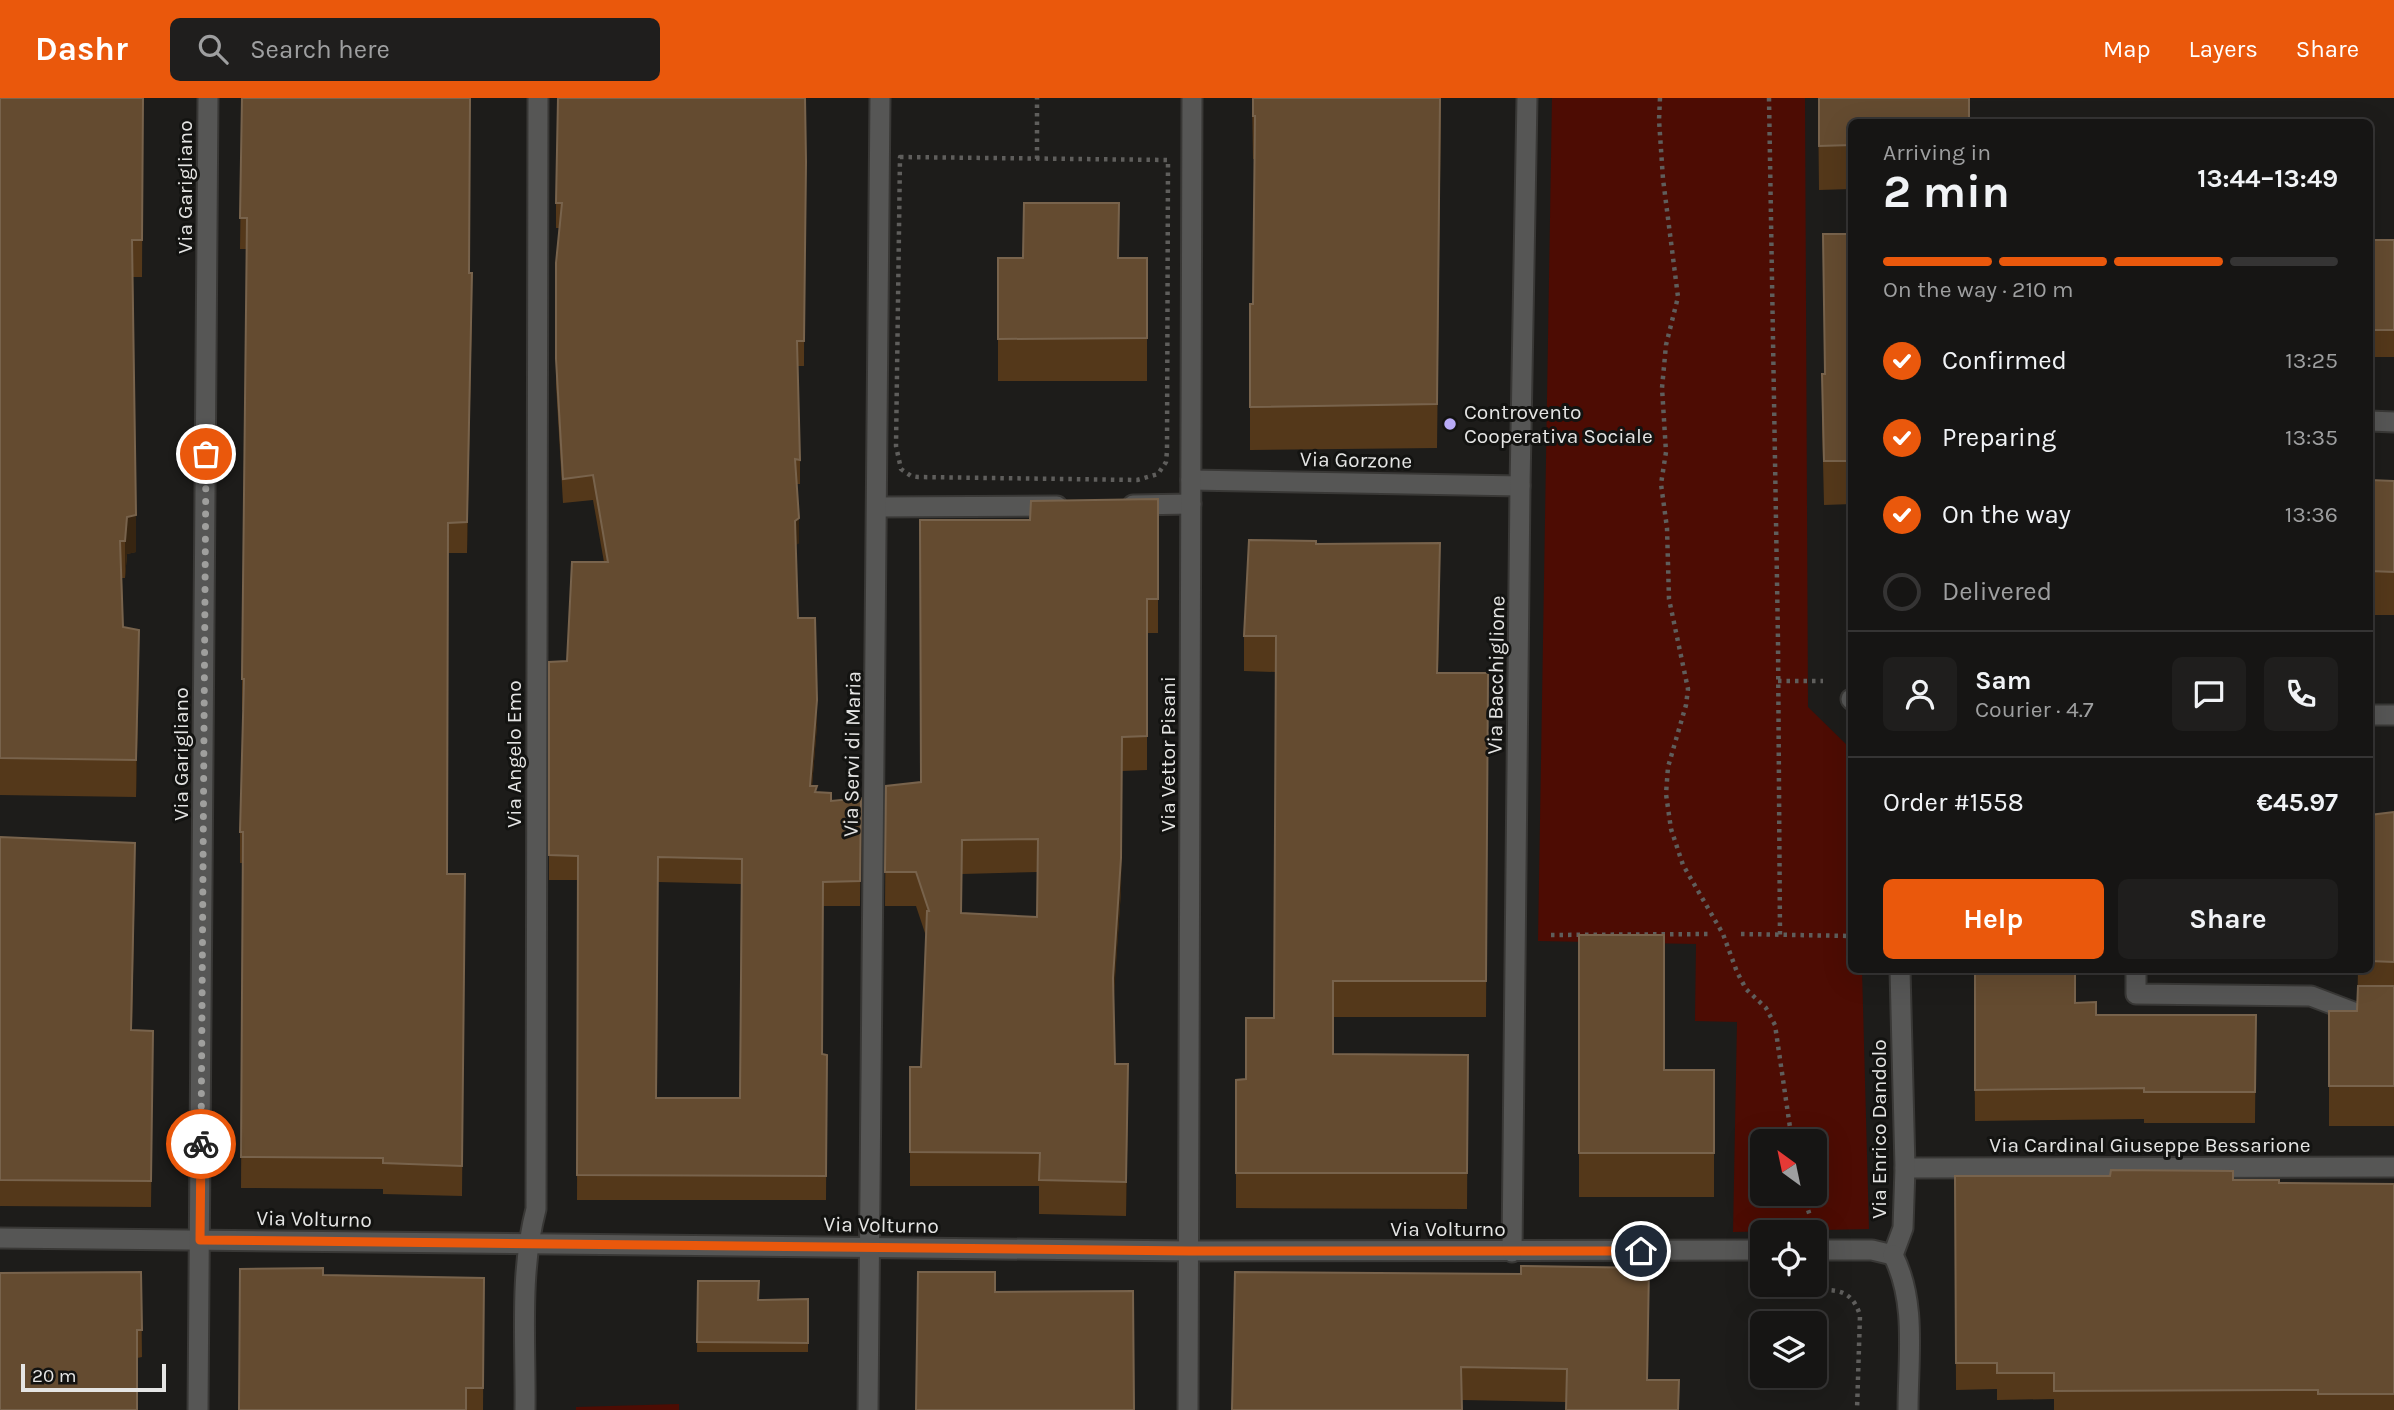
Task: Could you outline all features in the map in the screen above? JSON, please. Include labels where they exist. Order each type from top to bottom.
[{"type":"street","name":"Via Garigliano","points":[[198,1410],[208,98]]},
{"type":"street","name":"Via Angelo Emo","points":[[525,1410],[529,1244],[536,1209],[538,98]]},
{"type":"street","name":"Via Servi di Maria","points":[[869,1410],[880,98]]},
{"type":"street","name":"Via Vettor Pisani","points":[[1188,1410],[1192,98]]},
{"type":"street","name":"Via Bacchiglione","points":[[1512,1252],[1527,98]]},
{"type":"street","points":[[2373,421],[2394,422]]},
{"type":"street","name":"Via Gorzone","points":[[1191,480],[1520,486]]},
{"type":"street","points":[[1121,505],[1191,504]]},
{"type":"street","points":[[878,507],[1079,505]]},
{"type":"street","points":[[2373,715],[2394,715]]},
{"type":"street","name":"Via Enrico Dandolo","points":[[1893,1255],[1903,1228],[1905,1168],[1900,973]]},
{"type":"street","points":[[2136,973],[2136,994],[2311,996],[2361,1015],[2394,1014]]},
{"type":"street","name":"Via Cardinal Giuseppe Bessarione","points":[[1905,1168],[2394,1167]]},
{"type":"street","name":"Via Volturno","points":[[0,1238],[1189,1251],[1750,1250]]},
{"type":"street","points":[[1827,1250],[1872,1250],[1893,1255],[1902,1274],[1909,1306],[1908,1410]]},
{"type":"path","points":[[1037,98],[1037,159]]},
{"type":"path","points":[[1660,98],[1662,179],[1678,297],[1666,345],[1663,377],[1665,452],[1661,484],[1667,528],[1670,599],[1688,689],[1668,767],[1666,794],[1671,829],[1683,865],[1723,934],[1746,989],[1766,1009],[1775,1025],[1789,1129]]},
{"type":"path","points":[[1769,98],[1780,936]]},
{"type":"path","points":[[900,157],[1037,159],[1168,160],[1166,462],[1163,469],[1153,477],[1137,480],[911,476],[901,469],[896,446],[900,157]]},
{"type":"path","points":[[1516,935],[1711,934]]},
{"type":"path","points":[[1741,934],[1848,936]]},
{"type":"path","points":[[1807,1206],[1810,1216]]},
{"type":"path","points":[[1827,1291],[1845,1293],[1855,1301],[1860,1315],[1857,1410]]},
{"type":"shaded area","points":[[1552,98],[1805,98],[1808,707],[1848,746],[1848,973],[1862,973],[1869,1229],[1827,1230],[1827,1220],[1750,1220],[1750,1232],[1733,1232],[1737,1022],[1695,1021],[1696,944],[1538,941]]},
{"type":"shaded area","points":[[679,1404],[679,1410],[576,1410],[576,1407]]},
{"type":"building","points":[[0,98],[143,98],[142,240],[132,240],[136,515],[127,517],[125,541],[120,541],[123,627],[139,630],[136,760],[0,758]]},
{"type":"building","points":[[242,98],[470,98],[469,273],[472,273],[467,522],[448,523],[447,874],[465,874],[462,1166],[383,1163],[383,1158],[241,1157],[243,832],[240,832],[244,679],[247,218],[240,218]]},
{"type":"building","points":[[558,98],[805,98],[804,341],[797,341],[800,460],[795,459],[799,518],[795,521],[798,618],[815,618],[817,700],[810,786],[817,786],[815,792],[831,793],[831,801],[861,798],[860,881],[823,882],[822,1054],[827,1055],[826,1176],[577,1175],[578,856],[549,855],[549,662],[567,661],[572,562],[608,562],[593,475],[563,479],[556,359],[556,263],[562,203],[556,203]],"holes":[[[658,857],[742,859],[740,1098],[656,1098]]]},
{"type":"building","points":[[1253,98],[1440,98],[1437,404],[1250,407],[1255,116]]},
{"type":"building","points":[[1819,98],[1969,98],[1969,119],[1848,119],[1848,145],[1819,146]]},
{"type":"building","points":[[1024,203],[1119,203],[1118,258],[1147,258],[1147,338],[998,339],[998,258],[1023,258]]},
{"type":"building","points":[[1823,234],[1848,234],[1848,461],[1824,461],[1822,374],[1825,374]]},
{"type":"building","points":[[2373,240],[2394,240],[2394,330],[2373,330]]},
{"type":"building","points":[[2373,480],[2394,481],[2394,572],[2373,571]]},
{"type":"building","points":[[1158,499],[1158,599],[1147,599],[1147,736],[1122,737],[1121,858],[1113,978],[1115,1064],[1128,1064],[1126,1182],[1039,1180],[1040,1153],[910,1152],[910,1067],[921,1067],[929,911],[916,872],[885,872],[886,786],[921,782],[920,520],[1030,520],[1031,501]],"holes":[[[1038,839],[1037,917],[961,913],[962,840]]]},
{"type":"building","points":[[1249,540],[1316,541],[1316,544],[1440,543],[1437,673],[1488,673],[1486,981],[1333,981],[1333,1054],[1468,1055],[1467,1173],[1236,1173],[1236,1080],[1246,1079],[1246,1018],[1274,1018],[1276,636],[1244,636]]},
{"type":"building","points":[[2394,812],[2394,962],[2373,961],[2373,815]]},
{"type":"building","points":[[0,837],[135,843],[131,1030],[153,1031],[151,1181],[0,1180]]},
{"type":"building","points":[[1579,935],[1664,935],[1664,1070],[1714,1070],[1714,1153],[1579,1153]]},
{"type":"building","points":[[1975,973],[2075,973],[2075,1003],[2096,1002],[2096,1015],[2256,1015],[2255,1092],[2144,1092],[2144,1088],[1975,1090]]},
{"type":"building","points":[[2358,986],[2394,986],[2394,1086],[2329,1086],[2329,1011],[2357,1011]]},
{"type":"building","points":[[2111,1170],[2233,1171],[2233,1180],[2394,1184],[2394,1394],[2318,1394],[2318,1390],[2054,1391],[2054,1373],[1997,1373],[1997,1363],[1956,1363],[1955,1176],[2110,1176]]},
{"type":"building","points":[[1521,1266],[1649,1268],[1647,1380],[1679,1380],[1678,1410],[1566,1410],[1567,1369],[1461,1367],[1462,1410],[1232,1410],[1235,1272],[1521,1274]]},
{"type":"building","points":[[323,1268],[323,1275],[484,1278],[483,1388],[466,1388],[466,1410],[239,1410],[240,1269]]},
{"type":"building","points":[[141,1272],[142,1330],[137,1330],[137,1410],[0,1410],[0,1273]]},
{"type":"building","points":[[918,1272],[995,1272],[995,1292],[1133,1291],[1134,1410],[916,1410]]},
{"type":"building","points":[[698,1281],[759,1281],[758,1300],[808,1299],[808,1343],[697,1342]]},
{"type":"way so far","points":[[201,1144],[206,454]]},
{"type":"place","name":"Controvento Cooperativa Sociale","points":[[1450,424]]},
{"type":"route","points":[[201,1144],[200,1240],[1189,1251],[1641,1251]]}]
